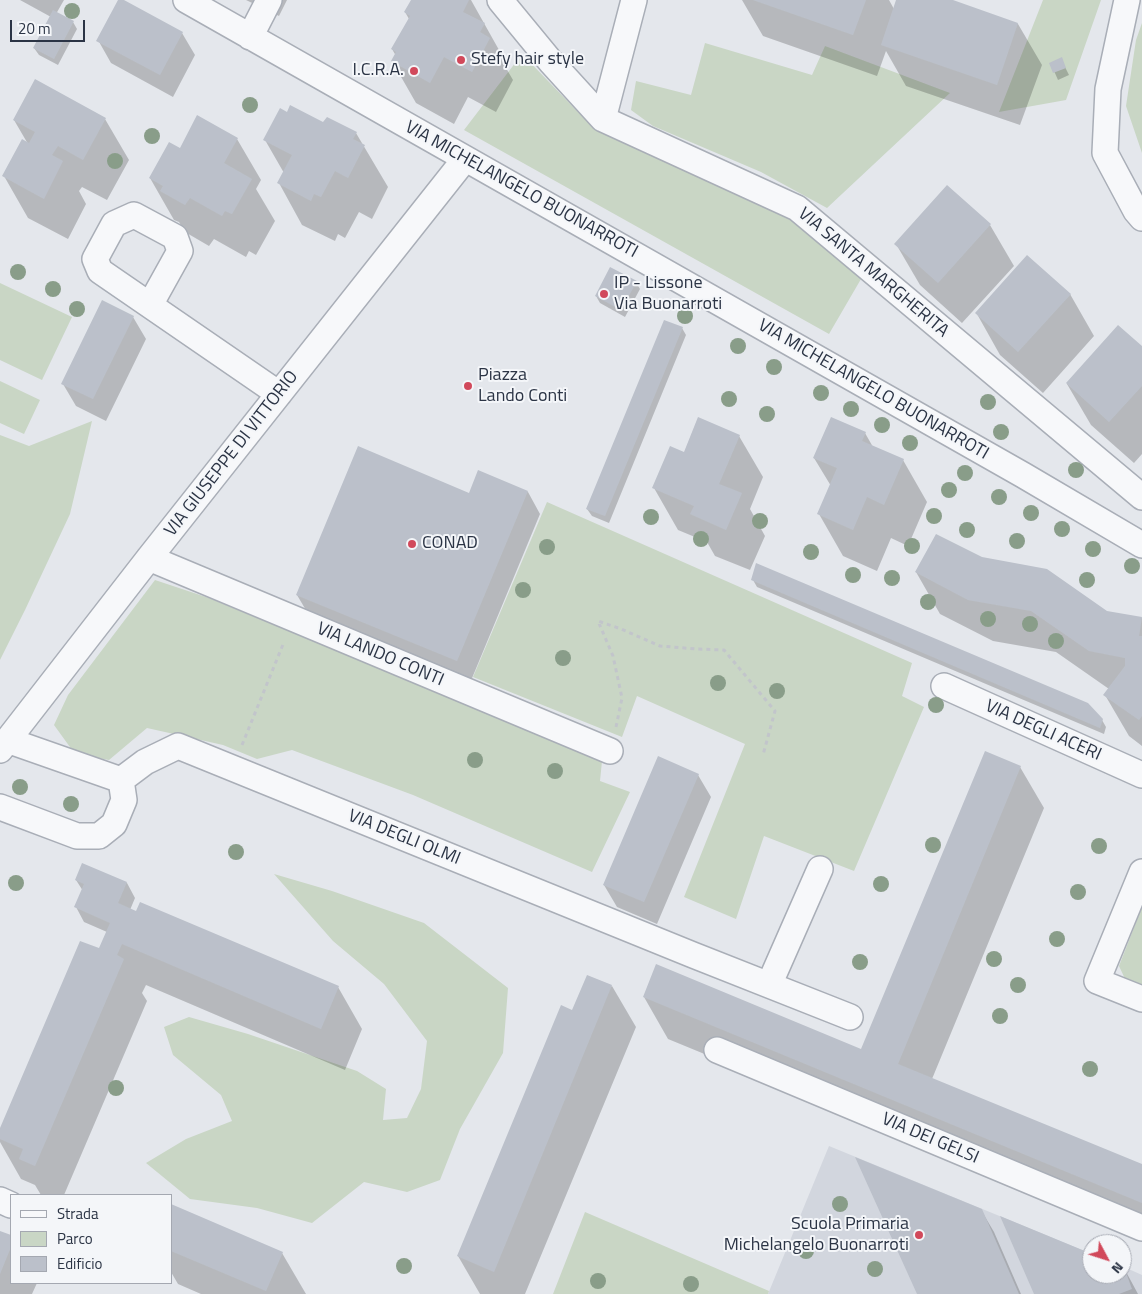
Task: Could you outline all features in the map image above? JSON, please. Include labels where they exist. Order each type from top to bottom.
[{"type":"street","name":"VIA MICHELANGELO BUONARROTI","points":[[186,0],[653,264],[1142,545]]},
{"type":"street","points":[[250,37],[269,0]]},
{"type":"street","name":"VIA SANTA MARGHERITA","points":[[500,0],[551,62],[603,119],[797,208],[1142,497]]},
{"type":"street","points":[[603,119],[634,0]]},
{"type":"street","points":[[1127,0],[1108,89],[1105,153],[1136,211],[1142,218]]},
{"type":"street","name":"VIA GIUSEPPE DI VITTORIO","points":[[4,745],[149,558],[465,159]]},
{"type":"street","points":[[150,305],[279,394]]},
{"type":"street","name":"VIA LANDO CONTI","points":[[149,558],[610,751]]},
{"type":"street","name":"VIA DEGLI ACERI","points":[[944,686],[1142,774]]},
{"type":"street","points":[[0,807],[77,836],[99,836],[114,824],[124,800],[121,780],[4,745]]},
{"type":"street","name":"VIA DEGLI OLMI","points":[[121,780],[145,762],[178,746],[850,1017]]},
{"type":"street","points":[[769,985],[820,869]]},
{"type":"street","points":[[1142,872],[1097,981],[1142,999]]},
{"type":"street","name":"VIA DEI GELSI","points":[[717,1050],[1142,1228]]},
{"type":"path","points":[[232,768],[294,619]]},
{"type":"path","points":[[610,751],[622,698],[614,656],[598,621],[660,646],[724,650],[775,711],[763,755]]},
{"type":"shaded area","name":"Scuola Primaria Michelangelo Buonarroti","points":[[829,1146],[1082,1250],[1082,1284],[1132,1284],[1132,1270],[1142,1275],[1142,1294],[768,1294]]},
{"type":"green space","points":[[1043,0],[1101,0],[1066,100],[999,112]]},
{"type":"green space","points":[[1142,23],[1142,153],[1126,106],[1136,40]]},
{"type":"green space","points":[[705,43],[812,75],[825,46],[950,93],[827,208],[761,172],[653,126],[631,110],[636,81],[691,95]]},
{"type":"green space","points":[[522,54],[579,113],[617,137],[777,208],[861,279],[829,334],[464,130]]},
{"type":"green space","points":[[0,283],[72,317],[42,380],[0,360]]},
{"type":"green space","points":[[0,381],[40,400],[24,434],[0,423]]},
{"type":"green space","points":[[92,421],[70,514],[0,660],[0,435],[29,446]]},
{"type":"green space","points":[[547,502],[912,663],[902,696],[924,707],[854,871],[764,836],[736,919],[684,897],[745,744],[637,696],[622,737],[473,677]]},
{"type":"green space","points":[[155,580],[209,598],[602,761],[600,781],[630,792],[592,872],[413,795],[292,750],[257,759],[223,745],[147,728],[109,760],[75,754],[54,725],[68,695]]},
{"type":"green space","points":[[274,874],[332,891],[424,923],[508,988],[503,1053],[460,1129],[440,1180],[407,1192],[364,1182],[312,1223],[257,1208],[190,1199],[146,1163],[186,1139],[232,1121],[221,1095],[173,1055],[164,1027],[189,1017],[248,1034],[357,1071],[386,1089],[383,1120],[407,1118],[421,1089],[427,1041],[384,984],[333,941]]},
{"type":"green space","points":[[1142,907],[1142,988],[1126,981],[1119,966]]},
{"type":"green space","points":[[585,1212],[769,1291],[768,1294],[553,1294]]},
{"type":"building","points":[[118,0],[124,0],[183,32],[160,75],[96,41]]},
{"type":"building","points":[[411,0],[469,0],[463,12],[485,23],[480,32],[490,38],[472,72],[444,57],[430,83],[391,61],[396,52],[391,49],[410,16],[404,12]]},
{"type":"building","points":[[753,0],[866,0],[853,35]]},
{"type":"building","points":[[896,0],[953,0],[1018,23],[997,85],[881,45]]},
{"type":"building","points":[[53,10],[74,21],[54,59],[33,48]]},
{"type":"building","points":[[1062,57],[1066,68],[1053,73],[1049,63]]},
{"type":"building","points":[[35,79],[106,118],[83,160],[58,146],[52,155],[63,161],[44,199],[2,176],[22,139],[29,143],[35,132],[13,120]]},
{"type":"building","points":[[290,105],[323,122],[327,117],[357,132],[353,139],[365,145],[348,178],[335,171],[321,197],[314,194],[311,201],[277,183],[292,155],[263,140],[280,108],[287,112]]},
{"type":"building","points":[[197,115],[238,138],[224,163],[252,179],[232,214],[225,211],[222,216],[190,198],[185,205],[160,191],[163,186],[149,178],[169,142],[180,148]]},
{"type":"building","points":[[947,185],[991,224],[938,283],[894,244]]},
{"type":"building","points":[[1027,255],[1071,294],[1018,352],[975,313]]},
{"type":"building","points":[[610,267],[637,281],[621,310],[595,296]]},
{"type":"building","points":[[102,300],[134,316],[93,399],[61,384]]},
{"type":"building","points":[[664,320],[683,327],[605,516],[586,509]]},
{"type":"building","points":[[1118,325],[1142,346],[1142,386],[1109,422],[1066,383]]},
{"type":"building","points":[[698,417],[740,435],[719,484],[742,493],[726,530],[690,514],[694,506],[652,488],[670,446],[684,452]]},
{"type":"building","points":[[831,417],[866,432],[862,441],[904,459],[884,505],[867,497],[853,530],[817,514],[837,468],[813,458]]},
{"type":"building","name":"CONAD","points":[[358,446],[469,493],[478,470],[528,491],[457,661],[296,595]]},
{"type":"building","points":[[936,534],[982,557],[1047,569],[1107,611],[1142,617],[1139,636],[1142,636],[1142,716],[1139,720],[1103,695],[1125,666],[1125,658],[1089,651],[1031,611],[968,600],[915,572]]},
{"type":"building","points":[[756,563],[1088,703],[1103,719],[1100,728],[751,580]]},
{"type":"building","points":[[985,751],[1021,766],[898,1064],[1142,1164],[1142,1203],[643,997],[656,964],[861,1049]]},
{"type":"building","points":[[658,756],[699,774],[644,902],[603,885]]},
{"type":"building","points":[[82,863],[127,882],[118,903],[136,911],[140,902],[339,986],[321,1029],[122,944],[117,955],[124,959],[35,1166],[19,1159],[23,1149],[0,1139],[0,1128],[80,941],[99,948],[110,923],[74,907],[84,884],[75,880]]},
{"type":"building","points":[[587,975],[612,985],[494,1272],[457,1256],[561,1005],[572,1010]]},
{"type":"building","points":[[855,1157],[982,1209],[1019,1294],[917,1294]]},
{"type":"building","points":[[172,1204],[283,1252],[266,1291],[172,1251]]},
{"type":"building","points":[[1000,1216],[1082,1250],[1082,1284],[1130,1284],[1132,1289],[1119,1294],[1034,1294]]},
{"type":"building","points":[[0,1231],[10,1235],[10,1249],[0,1274]]},
{"type":"place","name":"Stefy hair style","points":[[461,60]]},
{"type":"place","name":"I.C.R.A.","points":[[414,71]]},
{"type":"place","name":"IP - Lissone Via Buonarroti","points":[[604,294]]},
{"type":"place","name":"Piazza Lando Conti","points":[[468,386]]},
{"type":"place","name":"CONAD","points":[[412,544]]},
{"type":"place","name":"Scuola Primaria Michelangelo Buonarroti","points":[[919,1235]]}]
